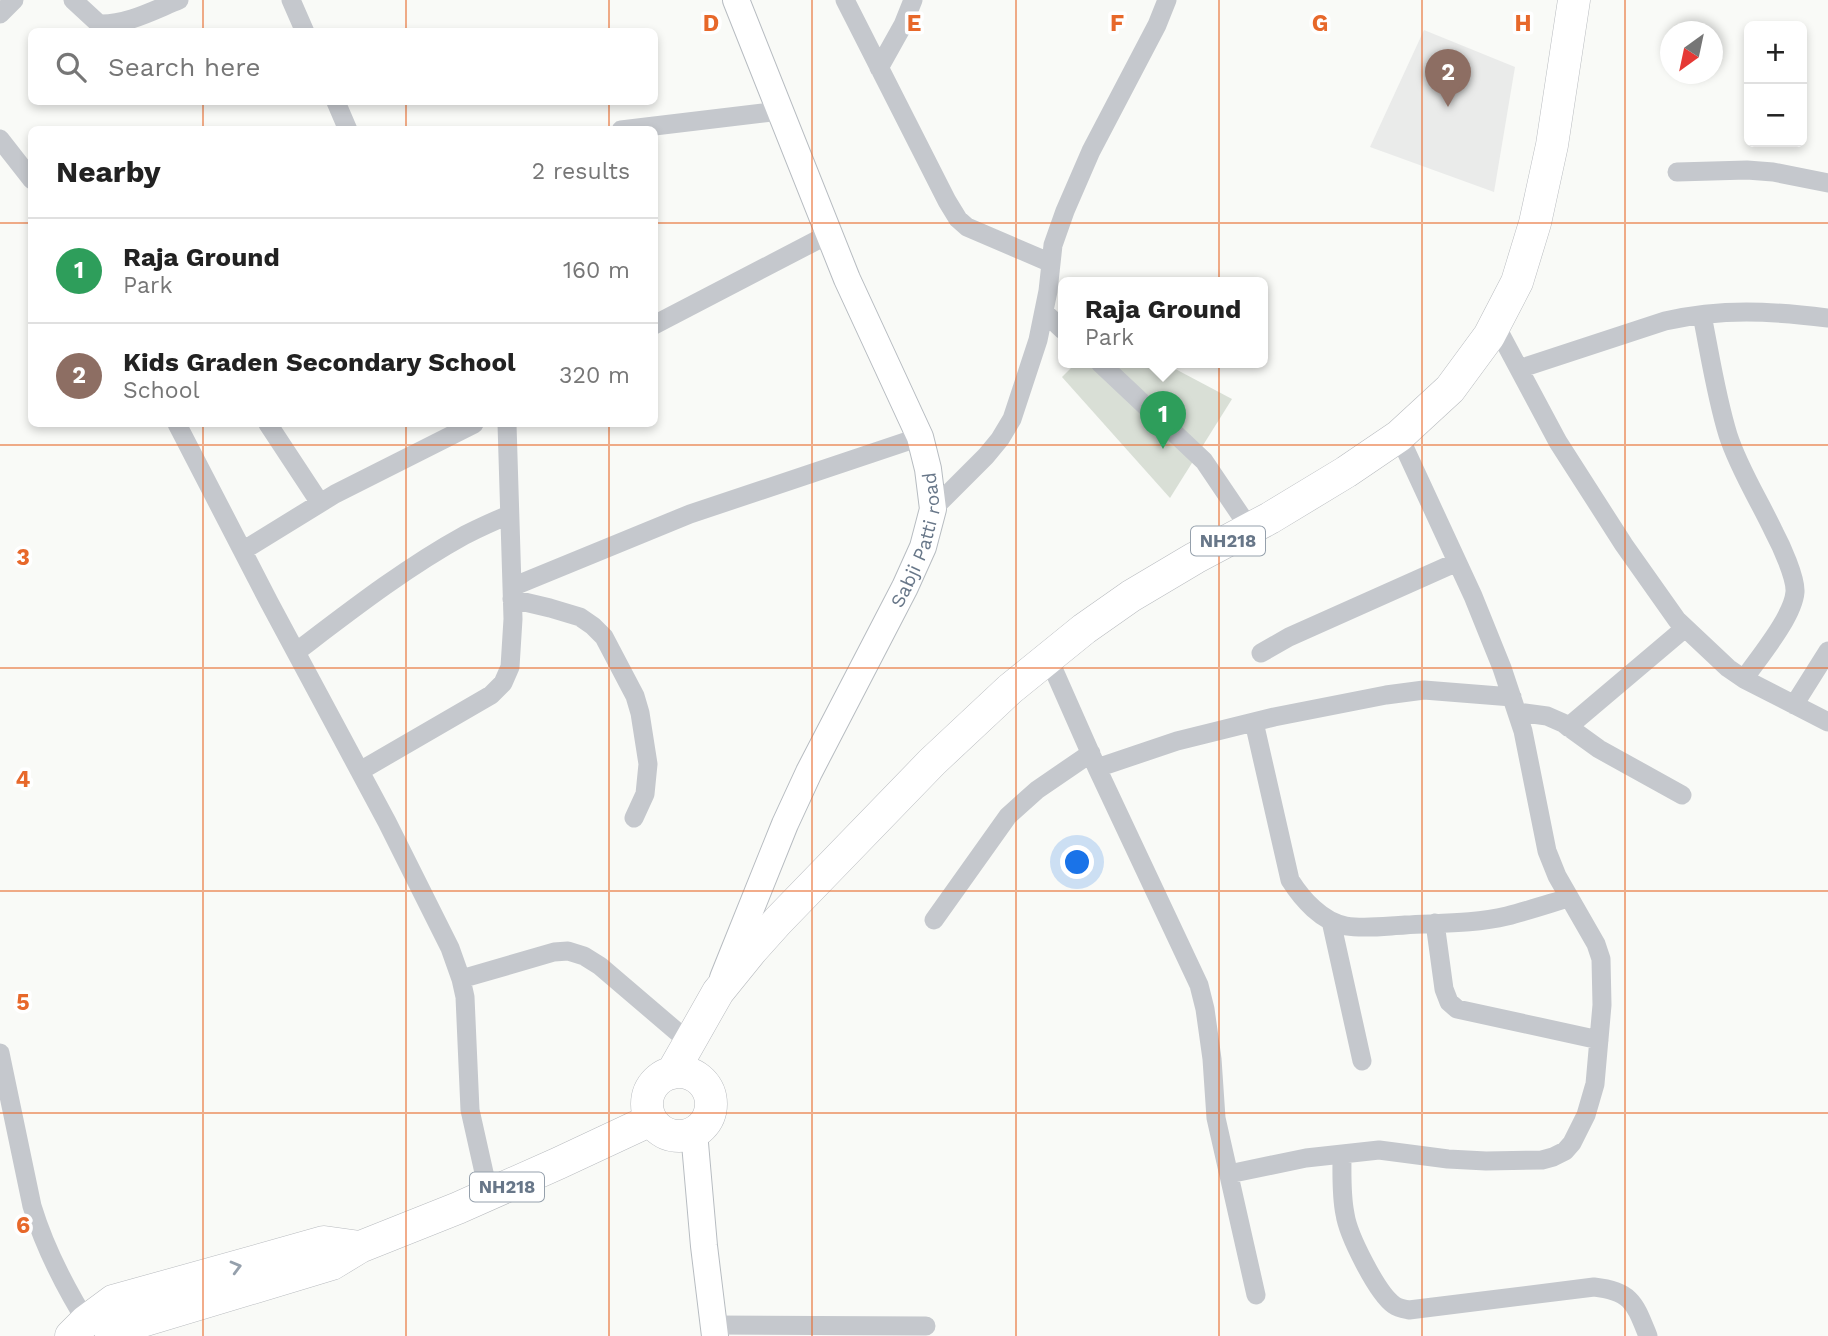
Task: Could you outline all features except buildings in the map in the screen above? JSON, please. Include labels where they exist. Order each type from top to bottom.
[{"type":"highway","name":"NH218","points":[[101,1326],[176,1296],[332,1264],[360,1247],[489,1195],[651,1120],[647,1100],[650,1090],[655,1082],[672,1073],[718,992],[752,950],[933,762],[1010,689],[1048,657],[1131,596],[1346,472],[1399,436],[1450,388],[1489,336],[1517,282],[1535,223],[1552,145],[1574,0]]},
{"type":"highway","points":[[651,1120],[659,1129],[670,1135],[682,1136],[694,1132],[709,1116],[711,1104],[704,1083],[684,1072],[672,1073]]},
{"type":"main road","name":"Sabji Patti road","points":[[718,992],[785,824],[905,587],[923,547],[933,509],[928,469],[920,437],[847,279],[736,0]]},
{"type":"main road","points":[[694,1132],[714,1331]]},
{"type":"street","points":[[0,14],[14,0]]},
{"type":"street","points":[[73,0],[99,24],[110,24],[133,19],[179,0]]},
{"type":"street","points":[[291,0],[303,28]]},
{"type":"street","points":[[845,0],[958,219],[983,236],[1051,263]]},
{"type":"street","points":[[879,68],[914,0]]},
{"type":"street","points":[[933,509],[986,456],[1012,419],[1038,340],[1048,291],[1053,245],[1077,181],[1157,25],[1167,0]]},
{"type":"street","points":[[337,105],[346,126]]},
{"type":"street","points":[[654,126],[780,111]]},
{"type":"street","points":[[0,139],[28,175]]},
{"type":"street","points":[[1677,172],[1747,170],[1773,172],[1828,183]]},
{"type":"street","points":[[658,323],[829,234]]},
{"type":"street","points":[[1519,369],[1665,321],[1689,316],[1746,311],[1828,318]]},
{"type":"street","points":[[1044,312],[1058,325]]},
{"type":"street","points":[[1702,315],[1729,438],[1783,548],[1796,588],[1794,602],[1787,617],[1744,679]]},
{"type":"street","points":[[1495,324],[1580,477],[1677,620],[1728,668],[1744,679],[1828,722]]},
{"type":"street","points":[[1105,368],[1204,460],[1250,529]]},
{"type":"street","points":[[179,427],[450,948],[464,997],[470,1110],[489,1195]]},
{"type":"street","points":[[270,427],[320,503]]},
{"type":"street","points":[[244,550],[320,503],[468,427]]},
{"type":"street","points":[[360,771],[491,695],[503,683],[510,667],[512,593],[505,427]]},
{"type":"street","points":[[1229,1174],[1306,1158],[1379,1150],[1448,1159],[1542,1160],[1566,1151],[1572,1143],[1586,1115],[1595,1084],[1602,1006],[1601,959],[1596,944],[1557,876],[1547,851],[1523,731],[1478,608],[1399,436]]},
{"type":"street","points":[[512,593],[690,514],[920,437]]},
{"type":"street","points":[[296,652],[435,553],[509,514]]},
{"type":"street","points":[[1261,653],[1289,637],[1457,562]]},
{"type":"street","points":[[512,593],[580,617],[593,625],[604,637],[635,696],[640,713],[648,779],[645,794],[634,818]]},
{"type":"street","points":[[1568,727],[1685,628]]},
{"type":"street","points":[[1794,705],[1828,650]]},
{"type":"street","points":[[1048,657],[1199,985],[1212,1059],[1216,1118],[1256,1295]]},
{"type":"street","points":[[934,920],[1009,817],[1037,790],[1094,761],[1254,722],[1386,695],[1424,690],[1515,704],[1563,723],[1599,749],[1682,795]]},
{"type":"street","points":[[1254,722],[1290,880],[1298,892],[1331,921],[1346,926],[1377,927],[1471,921],[1506,916],[1568,898]]},
{"type":"street","points":[[1331,921],[1362,1061]]},
{"type":"street","points":[[1435,923],[1444,989],[1449,1002],[1457,1009],[1599,1040]]},
{"type":"street","points":[[461,979],[554,952],[568,951],[584,956],[600,966],[689,1041]]},
{"type":"street","points":[[0,1053],[8,1132],[39,1229],[73,1301],[101,1326]]},
{"type":"street","points":[[1342,1154],[1343,1200],[1350,1235],[1378,1288],[1395,1307],[1409,1310],[1594,1287],[1610,1289],[1624,1295],[1634,1304],[1648,1336]]},
{"type":"street","points":[[714,1331],[926,1326]]},
{"type":"shaded area","points":[[1424,30],[1515,67],[1494,192],[1370,147]]},
{"type":"shaded area","points":[[1071,368],[1173,368],[1232,399],[1170,498],[1062,377]]},
{"type":"place","name":"Kids Graden Secondary School","points":[[1448,107]]},
{"type":"place","name":"Raja Ground","points":[[1163,449]]}]
